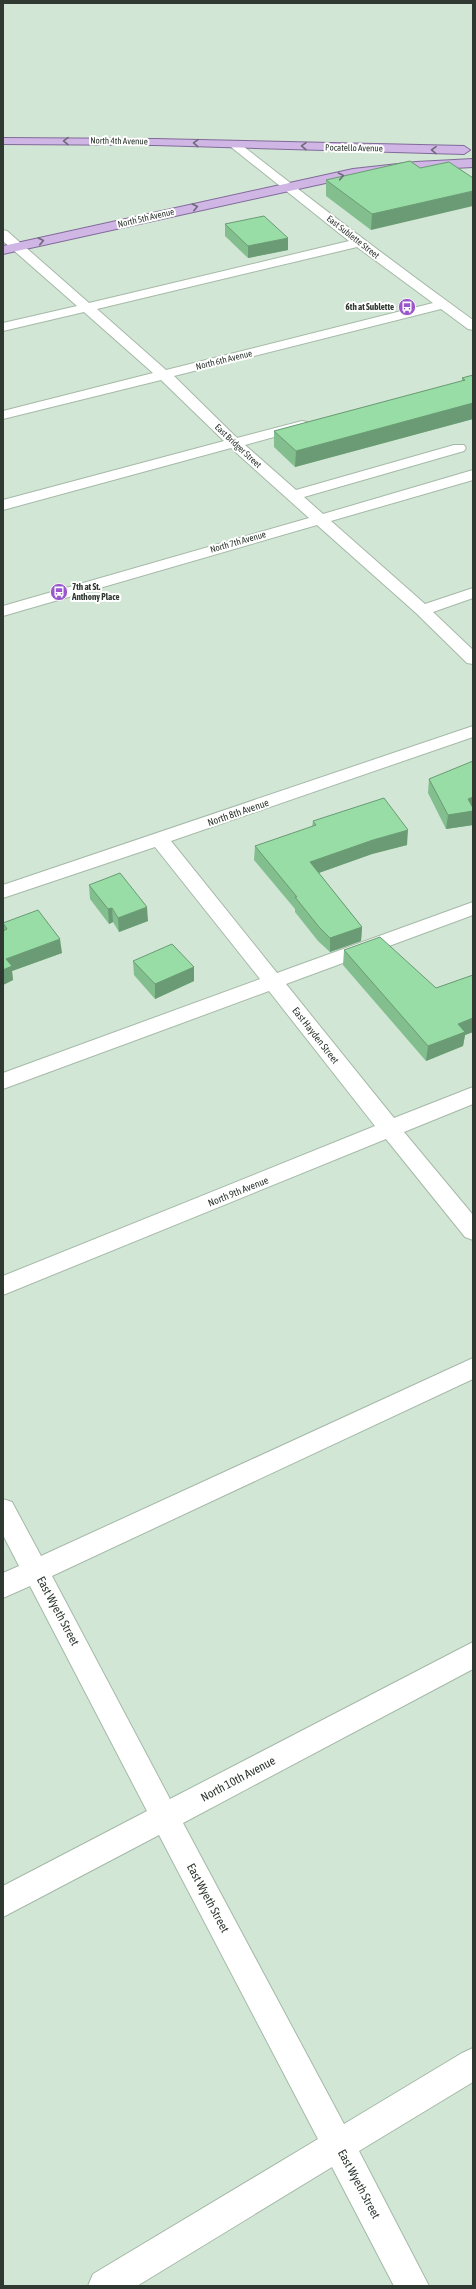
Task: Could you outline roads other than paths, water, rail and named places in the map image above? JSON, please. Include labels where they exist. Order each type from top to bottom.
[{"type":"main road","name":"North 4th Avenue","points":[[3,141],[235,145]]},
{"type":"main road","name":"Pocatello Avenue","points":[[235,145],[473,151]]},
{"type":"main road","points":[[289,186],[353,173],[416,166],[473,163]]},
{"type":"main road","name":"North 5th Avenue","points":[[10,248],[289,186]]},
{"type":"street","name":"East Sublette Street","points":[[235,145],[289,186],[359,243],[445,304],[473,326]]},
{"type":"street","name":"East Bridger Street","points":[[3,234],[10,248],[86,308],[164,375],[234,443],[317,519],[422,610],[473,659]]},
{"type":"street","points":[[3,327],[359,243]]},
{"type":"street","name":"North 6th Avenue","points":[[3,415],[445,304]]},
{"type":"street","points":[[3,505],[319,420]]},
{"type":"street","points":[[292,496],[459,448]]},
{"type":"street","name":"North 7th Avenue","points":[[3,611],[473,475]]},
{"type":"street","points":[[422,610],[473,594]]},
{"type":"street","name":"North 8th Avenue","points":[[3,892],[473,730]]},
{"type":"street","name":"East Hayden Street","points":[[159,839],[274,981],[389,1129],[473,1231]]},
{"type":"street","points":[[3,1081],[473,908]]},
{"type":"street","name":"North 9th Avenue","points":[[3,1286],[473,1095]]},
{"type":"street","points":[[3,1586],[473,1368]]},
{"type":"street","name":"East Wyeth Street","points":[[3,1510],[412,2286]]},
{"type":"street","name":"North 10th Avenue","points":[[3,1902],[473,1655]]},
{"type":"street","points":[[105,2286],[473,2064]]},
{"type":"place","name":"6th at Sublette","points":[[407,307]]},
{"type":"place","name":"7th at St. Anthony Place","points":[[59,592]]}]
